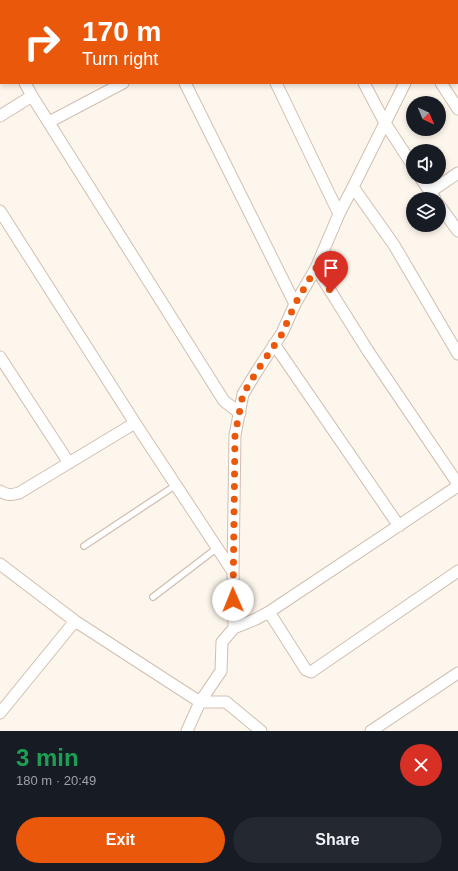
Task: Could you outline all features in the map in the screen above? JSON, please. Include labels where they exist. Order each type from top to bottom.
[{"type":"street","points":[[26,84],[224,401],[240,413]]},
{"type":"street","points":[[49,122],[121,84]]},
{"type":"street","points":[[185,84],[295,304]]},
{"type":"street","points":[[276,84],[339,214]]},
{"type":"street","points":[[365,84],[385,123],[406,155]]},
{"type":"street","points":[[234,628],[233,572],[235,435],[243,394],[274,344],[282,334],[295,304],[316,268],[339,214],[404,84]]},
{"type":"street","points":[[442,84],[458,108]]},
{"type":"street","points":[[0,116],[32,96]]},
{"type":"street","points":[[437,192],[458,173]]},
{"type":"street","points":[[353,187],[394,245],[458,354]]},
{"type":"street","points":[[0,212],[135,423],[233,572]]},
{"type":"street","points":[[446,215],[458,231]]},
{"type":"street","points":[[188,731],[200,702],[221,671],[222,642],[234,628],[269,612],[458,485],[368,351],[316,268]]},
{"type":"street","points":[[274,344],[399,526]]},
{"type":"street","points":[[0,357],[69,463]]},
{"type":"street","points":[[0,491],[4,494],[11,495],[19,493],[135,423]]},
{"type":"street","points":[[0,564],[75,621],[200,702],[226,702],[261,731]]},
{"type":"street","points":[[269,612],[306,670],[311,672],[458,570]]},
{"type":"street","points":[[0,713],[75,621]]},
{"type":"street","points":[[371,731],[458,673]]},
{"type":"lane","points":[[84,546],[176,485]]},
{"type":"lane","points":[[153,597],[217,548]]},
{"type":"route","points":[[233,600],[235,435],[243,394],[282,334],[295,304],[316,268],[331,292]]}]
